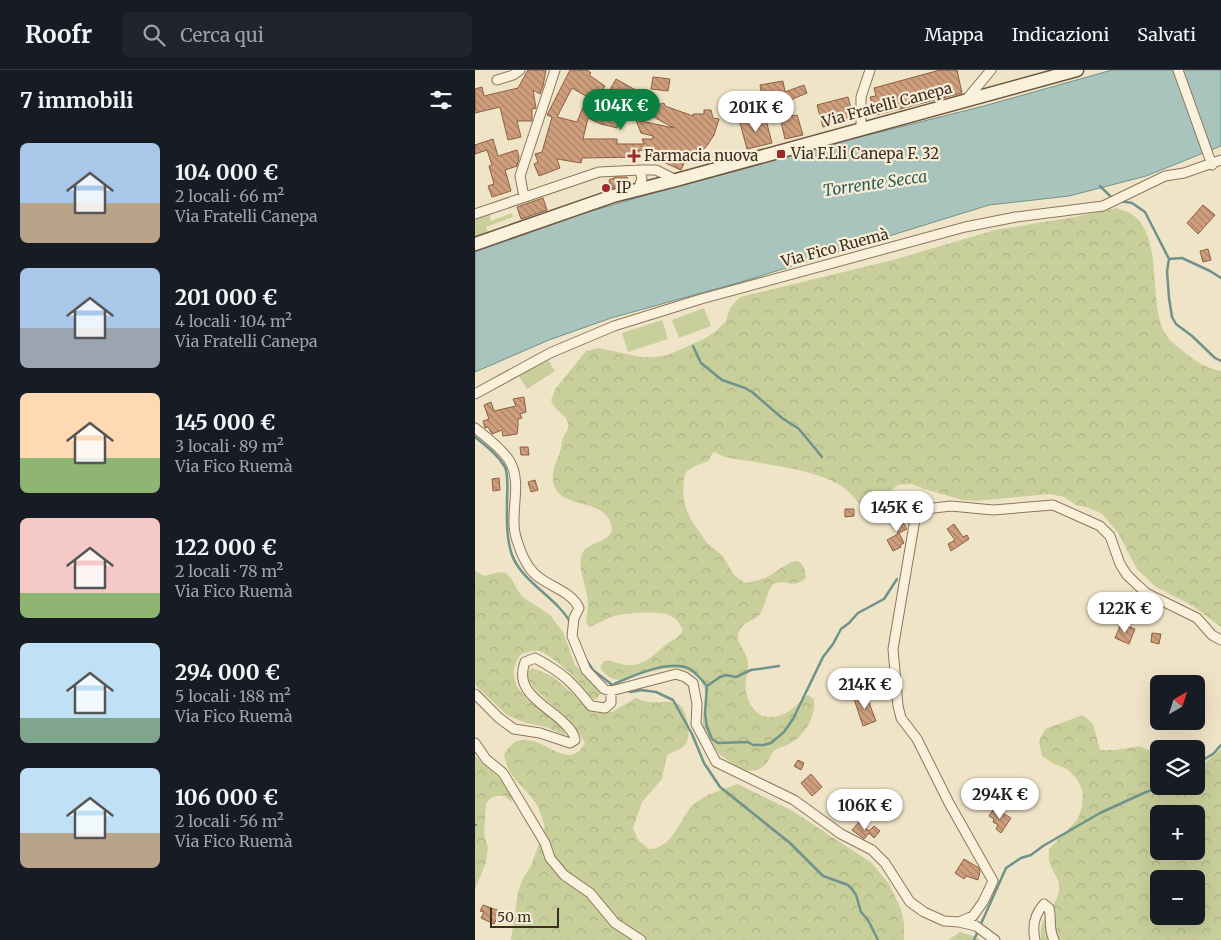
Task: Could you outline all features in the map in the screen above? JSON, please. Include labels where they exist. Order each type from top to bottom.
[{"type":"main road","name":"Via Fratelli Canepa","points":[[475,244],[613,196],[1077,70]]},
{"type":"street","points":[[497,80],[513,75],[520,70]]},
{"type":"street","points":[[861,129],[861,97],[870,70]]},
{"type":"street","points":[[966,100],[991,70]]},
{"type":"street","points":[[1178,70],[1214,160]]},
{"type":"street","points":[[524,197],[520,176],[555,71]]},
{"type":"street","name":"Via Fico Ruemà","points":[[475,394],[550,353],[614,326],[701,299],[965,227],[1016,217],[1103,206],[1165,176],[1184,173],[1214,160]]},
{"type":"street","points":[[638,189],[642,179],[640,170]]},
{"type":"street","points":[[475,214],[599,172],[656,170],[676,180]]},
{"type":"street","points":[[475,428],[508,459],[516,475],[513,525],[516,538],[529,568],[546,583],[567,594],[577,603],[579,608],[572,636],[586,670],[605,689],[611,691],[676,674],[685,677],[693,683],[697,704],[696,724],[716,762],[794,800],[841,834],[872,850],[885,863],[910,902],[925,912],[944,921],[976,926],[995,940]]},
{"type":"street","points":[[959,922],[973,916],[983,902],[993,881],[949,803],[917,739],[901,718],[898,706],[893,648],[915,519],[925,510],[951,506],[993,510],[1053,504],[1100,526],[1110,536],[1120,564],[1127,575],[1146,592],[1197,618],[1212,635],[1221,640]]},
{"type":"street","points":[[475,694],[499,718],[514,729],[540,733],[570,743],[575,740],[575,734],[557,716],[531,696],[523,683],[522,670],[525,662],[535,658],[552,667],[572,682],[591,706],[605,708],[611,703],[611,691]]},
{"type":"street","points":[[475,743],[486,760],[503,773],[545,843],[550,858],[564,875],[590,893],[615,924],[641,940]]},
{"type":"street","points":[[1035,940],[1033,929],[1036,912],[1044,904],[1049,908],[1051,917],[1050,931],[1054,940]]},
{"type":"green space","points":[[1116,208],[1130,213],[1141,223],[1148,236],[1152,252],[1157,305],[1165,333],[1188,356],[1197,362],[1221,371],[1221,627],[1193,606],[1156,587],[1137,569],[1118,533],[1102,514],[1076,505],[1064,497],[1050,494],[976,501],[963,500],[912,484],[898,485],[886,494],[877,505],[863,507],[844,488],[833,481],[803,471],[725,457],[714,452],[708,461],[687,471],[684,478],[683,491],[685,506],[691,520],[707,543],[723,556],[734,575],[745,583],[766,577],[785,565],[796,561],[801,563],[804,568],[806,578],[793,584],[782,582],[774,584],[770,589],[760,614],[744,625],[739,632],[739,641],[748,662],[746,692],[749,701],[752,707],[763,716],[776,717],[791,710],[808,695],[814,699],[811,720],[799,737],[774,751],[763,767],[749,771],[736,766],[723,757],[708,739],[703,725],[704,686],[695,675],[687,671],[669,668],[622,680],[612,678],[604,673],[600,667],[604,661],[627,665],[637,664],[651,657],[677,638],[683,630],[673,617],[658,613],[632,613],[611,617],[589,627],[586,622],[588,598],[580,564],[582,554],[589,546],[606,538],[612,530],[607,516],[600,510],[566,498],[554,486],[553,472],[561,449],[562,439],[568,426],[567,421],[551,400],[556,388],[586,351],[599,348],[640,357],[668,355],[704,339],[716,331],[726,321],[730,308],[740,297],[893,260],[995,230],[1075,217]]},
{"type":"green space","points":[[489,213],[491,221],[512,213],[513,217],[486,227],[488,232],[475,236],[475,218]]},
{"type":"green space","points":[[704,308],[711,326],[679,338],[672,320]]},
{"type":"green space","points":[[662,320],[668,339],[628,352],[622,333]]},
{"type":"green space","points":[[547,358],[555,371],[527,389],[519,376]]},
{"type":"green space","points":[[475,571],[485,576],[499,572],[506,573],[523,597],[550,615],[563,632],[575,665],[601,693],[596,700],[556,661],[544,653],[534,651],[520,655],[515,667],[514,678],[518,688],[534,705],[562,727],[566,732],[564,735],[546,727],[526,723],[507,715],[475,685]]},
{"type":"green space","points":[[532,668],[552,676],[592,711],[612,712],[636,698],[649,702],[671,702],[681,707],[687,717],[689,731],[687,742],[684,746],[667,755],[662,779],[642,802],[633,828],[638,840],[649,849],[657,848],[670,838],[694,804],[714,792],[737,784],[791,810],[872,863],[889,884],[901,909],[904,922],[904,940],[511,940],[518,892],[523,878],[531,866],[545,827],[538,807],[512,775],[504,754],[515,742],[524,740],[540,744],[556,752],[571,755],[579,751],[585,743],[574,726],[533,687],[527,674]]},
{"type":"green space","points":[[1083,715],[1093,724],[1100,750],[1140,746],[1150,751],[1150,795],[1205,795],[1205,763],[1221,749],[1221,940],[1041,940],[1042,924],[1055,903],[1059,890],[1058,880],[1049,862],[1049,849],[1078,819],[1082,806],[1083,792],[1077,779],[1067,769],[1054,764],[1042,756],[1039,741],[1045,729]]},
{"type":"green space","points":[[475,756],[503,782],[512,802],[504,796],[497,796],[491,798],[486,803],[484,835],[488,847],[486,862],[475,889]]},
{"type":"green space","points":[[960,932],[973,936],[981,940],[948,940]]},
{"type":"water","name":"Torrente Secca","points":[[1112,70],[1221,70],[1221,146],[1146,176],[1069,196],[989,205],[741,282],[611,318],[549,340],[475,372],[475,252],[578,215],[650,194],[856,138],[984,106]]},
{"type":"building","points":[[528,70],[546,70],[543,86],[540,94],[533,90],[536,108],[532,108],[532,121],[517,121],[521,137],[508,140],[500,107],[475,113],[475,89],[482,87],[484,96],[518,88]]},
{"type":"building","points":[[570,70],[587,70],[591,73],[589,75],[605,86],[600,94],[596,92],[591,99],[572,88],[557,117],[577,122],[583,107],[603,114],[604,109],[617,112],[616,116],[623,118],[621,127],[617,126],[617,128],[588,118],[583,139],[617,139],[617,144],[644,144],[642,139],[653,139],[653,136],[641,133],[636,120],[674,128],[648,114],[647,108],[664,103],[665,106],[693,116],[693,114],[704,114],[704,110],[711,110],[713,118],[719,119],[714,135],[706,147],[688,163],[685,161],[681,170],[661,161],[664,153],[639,150],[639,157],[582,158],[581,163],[557,159],[560,168],[539,176],[534,164],[538,162],[535,154],[542,152],[552,117],[547,115]]},
{"type":"building","points":[[940,70],[957,70],[962,93],[876,115],[870,97],[876,96],[874,88]]},
{"type":"building","points":[[653,77],[670,79],[668,91],[651,89]]},
{"type":"building","points":[[616,79],[641,93],[633,109],[629,96],[627,103],[608,93]]},
{"type":"building","points":[[783,81],[785,92],[804,85],[807,93],[788,101],[792,116],[797,115],[803,135],[785,139],[777,105],[774,105],[771,95],[762,97],[760,85]]},
{"type":"building","points":[[848,97],[854,119],[823,127],[817,105]]},
{"type":"building","points":[[765,116],[772,143],[747,149],[740,123]]},
{"type":"building","points":[[493,139],[498,156],[517,150],[519,157],[517,166],[505,170],[511,191],[492,197],[488,186],[494,184],[489,166],[492,165],[487,150],[475,154],[475,145]]},
{"type":"building","points":[[616,177],[627,177],[629,183],[611,188],[609,180]]},
{"type":"building","points":[[543,198],[547,210],[521,219],[517,207]]},
{"type":"building","points":[[1203,205],[1215,215],[1198,234],[1187,223]]},
{"type":"building","points":[[1208,249],[1211,260],[1203,262],[1200,251]]},
{"type":"building","points":[[524,397],[526,412],[520,414],[522,418],[518,419],[517,434],[503,436],[502,430],[492,434],[488,427],[485,428],[483,421],[489,419],[484,405],[491,402],[494,411],[516,406],[513,399]]},
{"type":"building","points":[[520,447],[528,447],[529,455],[521,455]]},
{"type":"building","points":[[499,478],[500,490],[493,491],[492,479]]},
{"type":"building","points":[[535,480],[538,490],[531,492],[528,482]]},
{"type":"building","points":[[845,509],[854,509],[854,516],[845,517]]},
{"type":"building","points":[[898,514],[907,529],[899,533],[904,543],[893,551],[887,540],[898,534],[890,519]]},
{"type":"building","points":[[954,524],[963,537],[967,535],[969,539],[951,551],[948,544],[955,540],[947,529]]},
{"type":"building","points":[[1121,624],[1135,629],[1129,644],[1115,638]]},
{"type":"building","points":[[1152,633],[1161,634],[1159,644],[1151,642]]},
{"type":"building","points":[[866,695],[876,721],[863,726],[854,699]]},
{"type":"building","points":[[798,760],[804,763],[801,770],[794,766]]},
{"type":"building","points":[[811,774],[822,787],[812,796],[801,783]]},
{"type":"building","points":[[994,808],[1011,818],[1001,833],[996,829],[998,825],[993,822],[994,819],[989,816]]},
{"type":"building","points":[[859,822],[869,831],[874,826],[880,831],[874,838],[869,833],[864,839],[852,830]]},
{"type":"building","points":[[964,859],[979,868],[978,880],[966,876],[964,879],[955,873]]},
{"type":"building","points":[[483,905],[500,911],[494,924],[481,918],[484,912],[480,911]]},
{"type":"waterway","points":[[1100,186],[1112,198]]},
{"type":"waterway","points":[[1120,201],[1132,203],[1145,212],[1169,259],[1167,271],[1169,298],[1172,317],[1176,324],[1221,361]]},
{"type":"waterway","points":[[1169,259],[1182,258],[1221,278]]},
{"type":"waterway","points":[[693,346],[701,363],[722,380],[752,392],[782,418],[799,429],[822,457]]},
{"type":"waterway","points":[[475,437],[505,467],[508,536],[510,549],[517,565],[564,613],[570,622]]},
{"type":"waterway","points":[[612,686],[653,669],[682,666],[690,669],[707,686],[705,714],[707,727],[712,739],[718,743],[748,742],[753,745],[771,743],[784,732],[793,719],[823,657],[841,629],[858,613],[884,599],[897,579]]},
{"type":"waterway","points":[[587,661],[593,670],[615,687]]},
{"type":"waterway","points":[[707,686],[726,675],[736,677],[751,670],[779,666]]},
{"type":"waterway","points":[[625,690],[631,692],[641,690],[656,692],[673,700],[692,734],[704,763],[720,787],[790,843],[823,876],[848,885],[856,895],[861,912],[868,920],[878,940]]},
{"type":"waterway","points":[[1205,759],[1213,754],[1221,745]]},
{"type":"waterway","points":[[980,926],[1006,868],[1100,813],[1150,791]]},
{"type":"waterway","points":[[974,940],[978,931]]},
{"type":"place","name":"Via F.Lli Canepa F. 32","points":[[781,154]]},
{"type":"place","name":"Farmacia nuova","points":[[634,156]]},
{"type":"place","name":"IP","points":[[606,188]]}]
